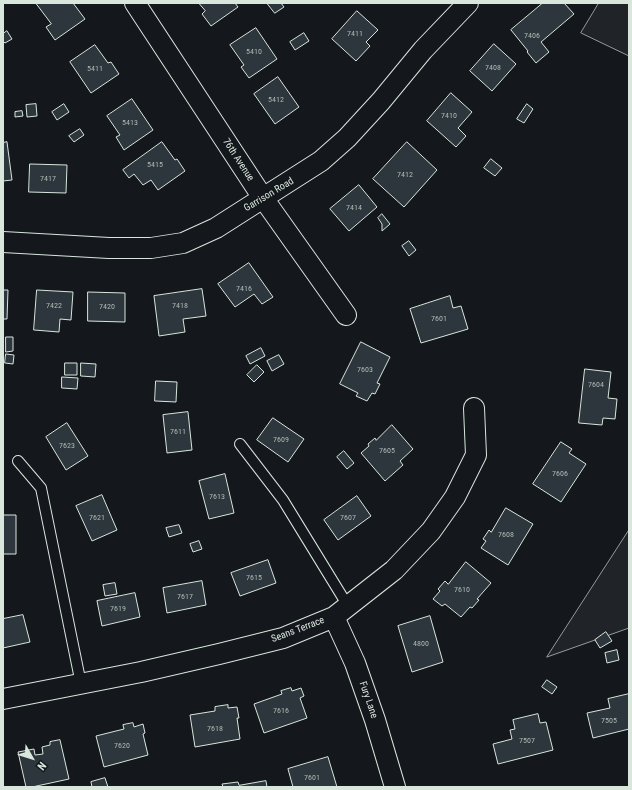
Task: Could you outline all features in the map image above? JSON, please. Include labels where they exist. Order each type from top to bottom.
[{"type":"street","name":"76th Avenue","points":[[135,3],[263,198],[346,315]]},
{"type":"street","name":"Garrison Road","points":[[3,242],[109,248],[151,248],[183,243],[216,228],[292,181],[321,161],[347,138],[381,101],[423,50],[468,3]]},
{"type":"street","name":"Seans Terrace","points":[[3,699],[141,672],[276,640],[341,611],[394,570],[431,531],[455,497],[476,456],[474,408]]},
{"type":"street","name":"Fury Lane","points":[[341,611],[395,787]]},
{"type":"lane","points":[[240,444],[283,500],[341,611]]},
{"type":"lane","points":[[18,460],[41,488],[81,684]]},
{"type":"shaded area","points":[[599,3],[629,3],[629,56],[581,33]]},
{"type":"shaded area","points":[[629,530],[629,628],[547,657]]},
{"type":"building","points":[[36,3],[73,3],[85,19],[55,40],[46,27],[51,24]]},
{"type":"building","points":[[199,3],[235,3],[238,7],[211,26],[202,14],[205,11]]},
{"type":"building","points":[[267,3],[281,3],[284,7],[275,13]]},
{"type":"building","points":[[543,3],[564,3],[574,14],[541,42],[549,52],[536,63],[511,30]]},
{"type":"building","points":[[357,11],[378,30],[366,42],[370,46],[356,61],[332,39]]},
{"type":"building","points":[[256,28],[277,59],[249,78],[241,67],[244,65],[230,45]]},
{"type":"building","points":[[7,31],[12,39],[5,43],[3,41],[3,34]]},
{"type":"building","points":[[304,33],[309,41],[295,50],[290,42]]},
{"type":"building","points":[[494,44],[516,64],[492,91],[470,71]]},
{"type":"building","points":[[95,45],[108,63],[111,62],[119,74],[91,93],[70,62]]},
{"type":"building","points":[[278,77],[299,107],[275,124],[254,94]]},
{"type":"building","points":[[451,93],[472,112],[458,128],[466,136],[456,147],[427,121]]},
{"type":"building","points":[[132,99],[153,130],[124,150],[116,137],[120,135],[107,116]]},
{"type":"building","points":[[36,104],[37,116],[27,117],[26,105]]},
{"type":"building","points":[[64,104],[69,112],[57,120],[52,112]]},
{"type":"building","points":[[527,104],[533,109],[524,123],[517,119]]},
{"type":"building","points":[[22,111],[23,116],[15,117],[15,112]]},
{"type":"building","points":[[80,129],[84,135],[74,142],[69,136]]},
{"type":"building","points":[[7,142],[12,180],[3,181],[3,143]]},
{"type":"building","points":[[162,142],[185,171],[158,190],[151,180],[143,185],[134,174],[129,178],[123,170]]},
{"type":"building","points":[[407,142],[437,170],[404,207],[373,179]]},
{"type":"building","points":[[491,159],[502,168],[495,176],[484,168]]},
{"type":"building","points":[[30,164],[67,165],[66,193],[29,192]]},
{"type":"building","points":[[359,185],[377,207],[349,231],[330,209]]},
{"type":"building","points":[[382,214],[390,224],[382,231],[382,224],[378,218]]},
{"type":"building","points":[[409,241],[416,250],[409,256],[402,246]]},
{"type":"building","points":[[249,263],[273,297],[262,304],[254,294],[235,307],[218,284]]},
{"type":"building","points":[[202,289],[206,316],[183,319],[185,332],[159,336],[154,296]]},
{"type":"building","points":[[3,290],[8,290],[7,319],[3,319]]},
{"type":"building","points":[[37,290],[73,292],[71,320],[60,319],[59,332],[34,330]]},
{"type":"building","points":[[88,292],[125,293],[125,322],[88,321]]},
{"type":"building","points":[[450,296],[453,308],[461,306],[468,329],[421,343],[410,309]]},
{"type":"building","points":[[6,337],[13,337],[13,351],[6,352]]},
{"type":"building","points":[[361,342],[390,357],[377,383],[380,384],[375,394],[372,393],[367,401],[356,396],[358,393],[340,384]]},
{"type":"building","points":[[261,348],[265,356],[250,364],[246,356]]},
{"type":"building","points":[[6,354],[14,355],[13,364],[5,363]]},
{"type":"building","points":[[279,355],[284,364],[272,371],[267,361]]},
{"type":"building","points":[[65,363],[77,363],[77,375],[65,375]]},
{"type":"building","points":[[81,363],[96,364],[95,377],[81,376]]},
{"type":"building","points":[[257,365],[264,372],[254,382],[247,375]]},
{"type":"building","points":[[585,369],[611,372],[608,398],[617,399],[615,419],[603,418],[602,425],[579,423]]},
{"type":"building","points":[[62,377],[78,378],[77,389],[62,388]]},
{"type":"building","points":[[156,381],[177,382],[176,402],[155,401]]},
{"type":"building","points":[[188,412],[192,450],[167,453],[163,415]]},
{"type":"building","points":[[273,418],[304,439],[288,462],[257,440]]},
{"type":"building","points":[[67,423],[88,456],[66,470],[46,437]]},
{"type":"building","points":[[392,425],[413,449],[400,461],[403,465],[385,481],[361,453],[369,446],[368,444],[375,438],[376,440]]},
{"type":"building","points":[[561,442],[572,449],[569,453],[586,464],[561,502],[533,484]]},
{"type":"building","points":[[344,451],[354,463],[347,469],[337,457]]},
{"type":"building","points":[[225,474],[234,513],[209,519],[199,481]]},
{"type":"building","points":[[102,495],[117,530],[92,541],[76,506]]},
{"type":"building","points":[[357,496],[371,516],[338,540],[324,520]]},
{"type":"building","points":[[506,508],[533,524],[508,565],[481,548],[486,541],[483,539],[489,530],[491,532]]},
{"type":"building","points":[[3,515],[16,515],[16,554],[3,554]]},
{"type":"building","points":[[179,525],[182,533],[169,537],[166,528]]},
{"type":"building","points":[[199,541],[202,549],[193,552],[190,544]]},
{"type":"building","points":[[268,560],[276,583],[240,596],[231,573]]},
{"type":"building","points":[[466,562],[491,583],[477,599],[479,600],[472,608],[470,607],[461,617],[445,604],[442,606],[433,599],[440,591],[438,589],[445,581],[448,584]]},
{"type":"building","points":[[202,581],[206,605],[167,613],[163,588]]},
{"type":"building","points":[[115,583],[117,594],[105,596],[103,585]]},
{"type":"building","points":[[135,593],[140,617],[102,626],[97,601]]},
{"type":"building","points":[[23,615],[30,642],[3,648],[3,619]]},
{"type":"building","points":[[430,616],[443,662],[412,672],[398,626]]},
{"type":"building","points":[[606,632],[612,641],[600,648],[595,640]]},
{"type":"building","points":[[617,650],[619,660],[607,663],[605,653]]},
{"type":"building","points":[[547,680],[557,687],[552,694],[542,687]]},
{"type":"building","points":[[291,688],[292,691],[301,688],[304,696],[300,698],[307,718],[264,733],[254,704],[282,694],[281,691]]},
{"type":"building","points":[[629,694],[629,729],[593,738],[587,713],[610,708],[608,699]]},
{"type":"building","points":[[228,705],[228,708],[237,707],[240,739],[195,747],[190,715],[215,711],[215,707]]},
{"type":"building","points":[[538,714],[540,723],[546,722],[553,750],[498,764],[493,744],[512,739],[510,730],[515,729],[513,720]]},
{"type":"building","points":[[133,723],[134,727],[143,724],[145,733],[143,734],[148,755],[104,767],[96,736],[124,729],[123,725]]},
{"type":"building","points":[[60,740],[69,779],[26,787],[18,752],[34,749],[35,755],[43,754],[42,747],[50,745],[50,742]]},
{"type":"building","points":[[328,757],[337,787],[293,787],[288,769]]},
{"type":"building","points":[[105,778],[108,787],[92,787],[91,782]]},
{"type":"building","points":[[266,781],[267,787],[223,787],[222,784],[238,782],[239,785]]}]
